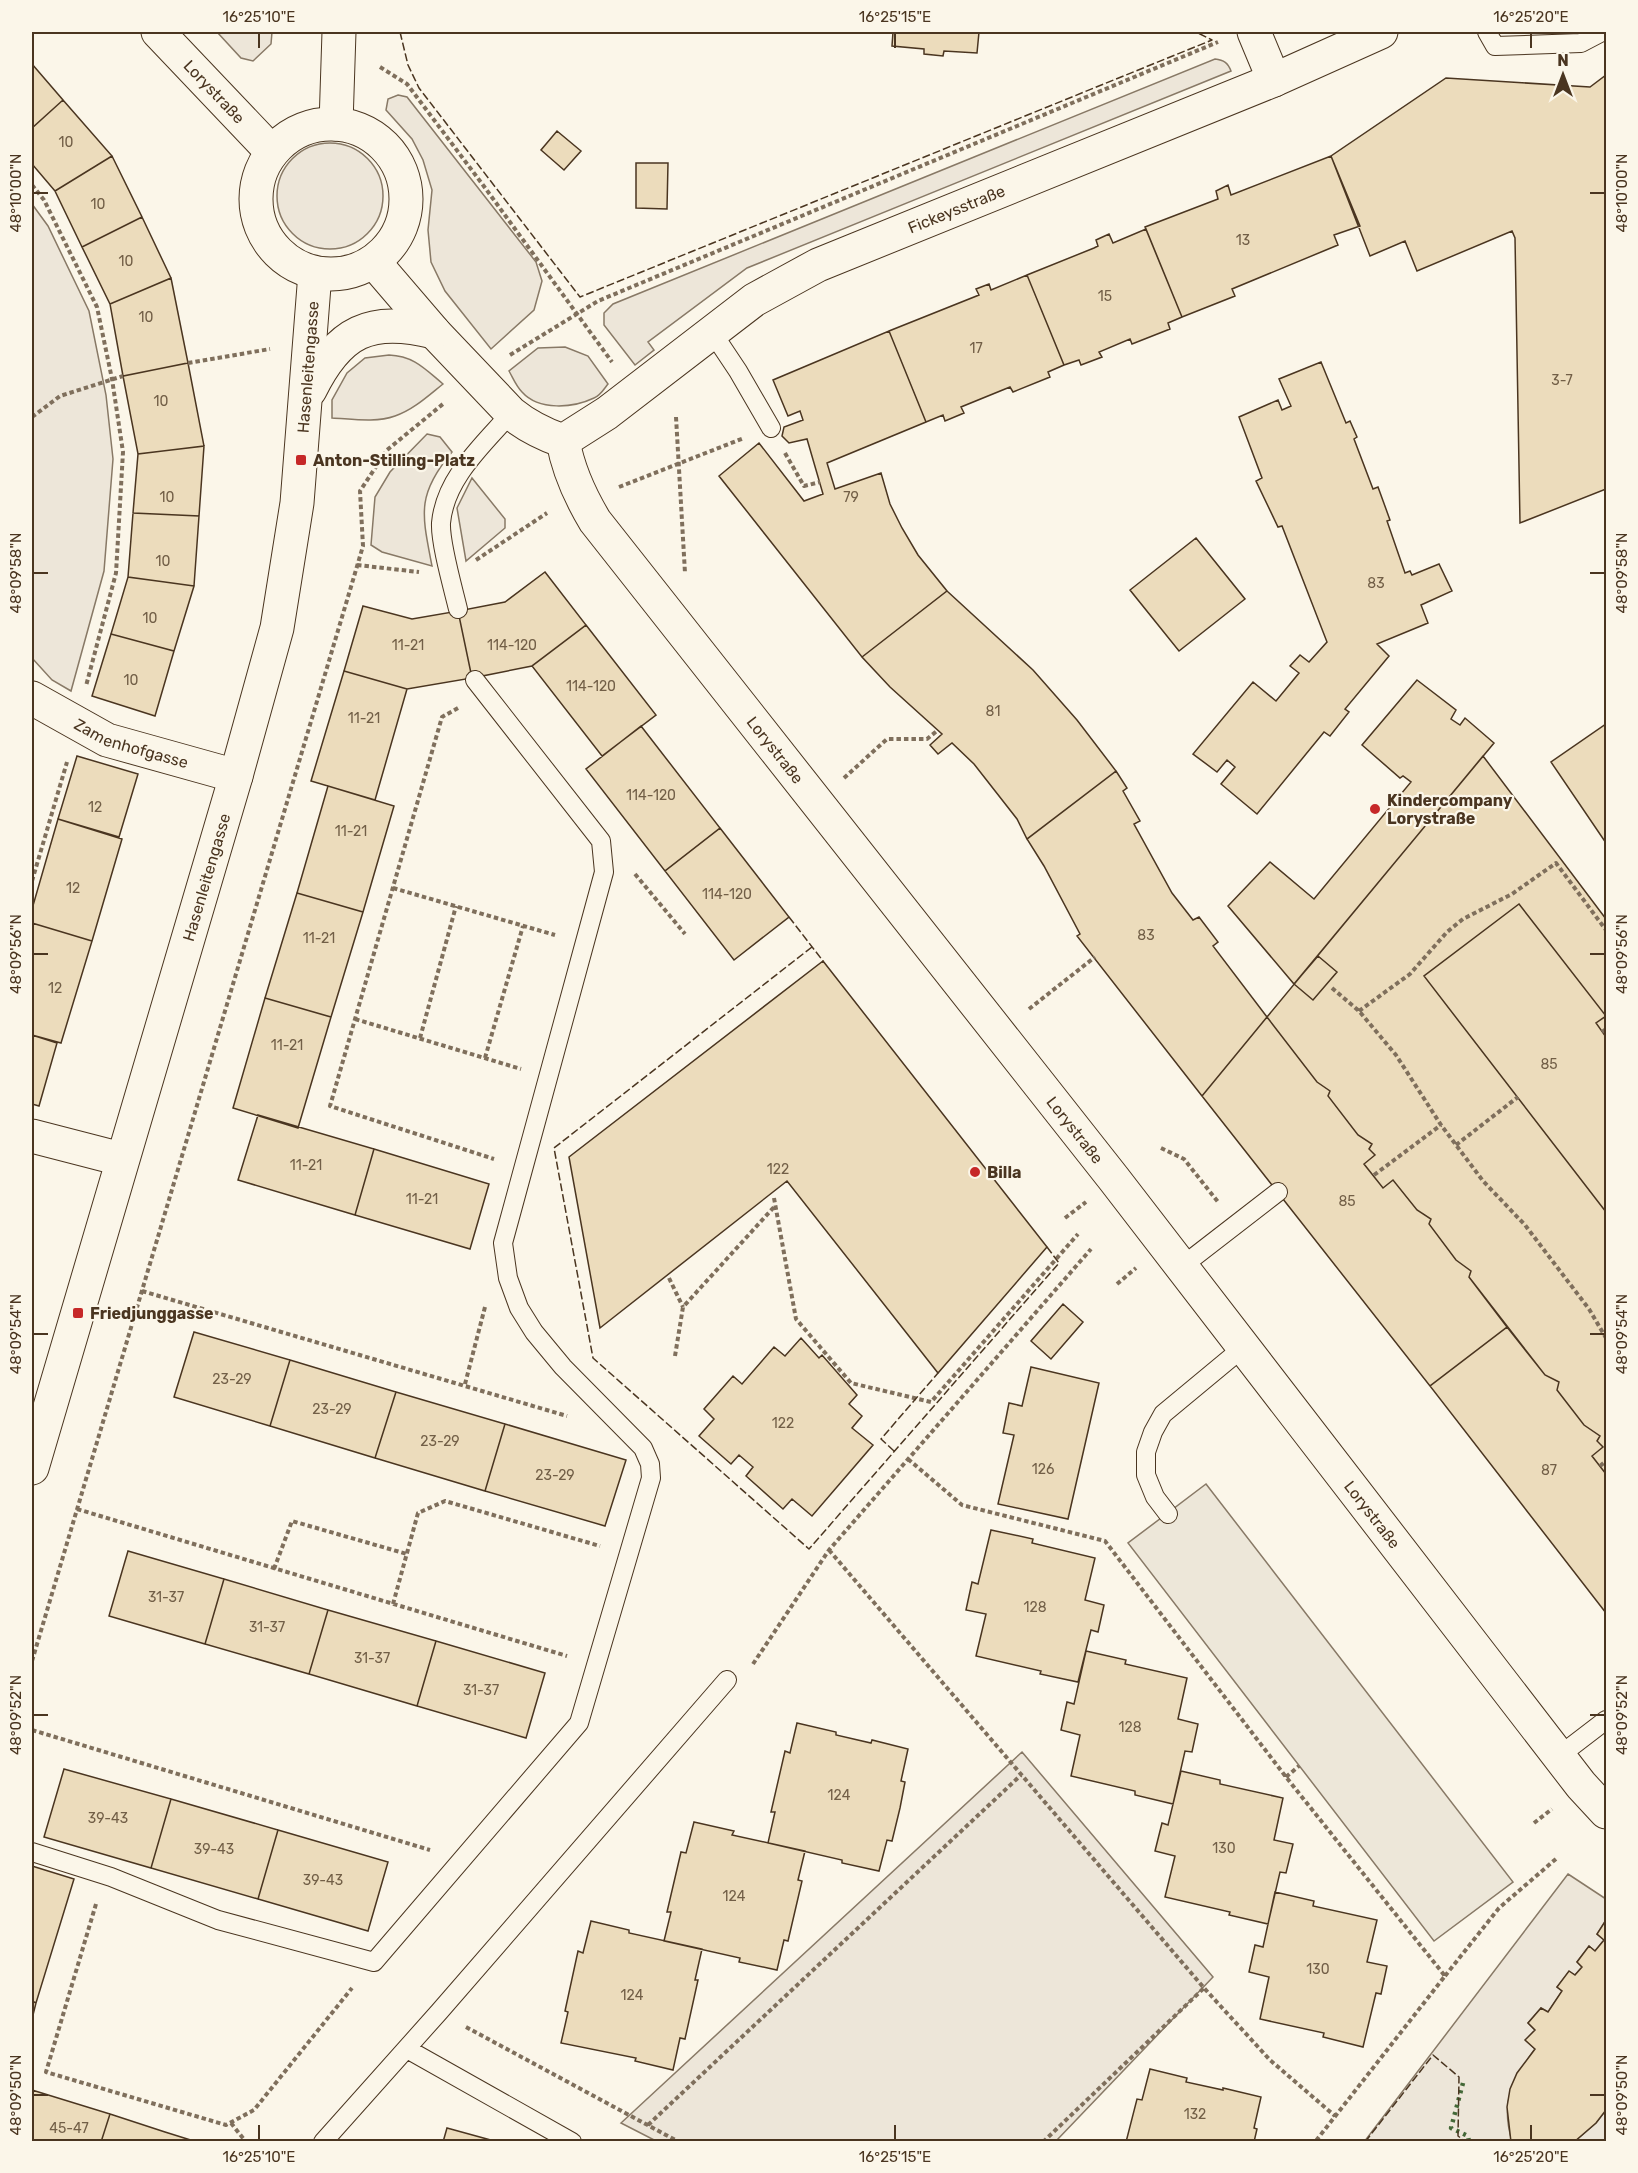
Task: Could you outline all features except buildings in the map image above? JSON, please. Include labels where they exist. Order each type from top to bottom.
[{"type":"street","name":"Lorystraße","points":[[158,32],[272,152]]},
{"type":"street","points":[[336,123],[339,32]]},
{"type":"street","name":"Fickeysstraße","points":[[563,441],[607,412],[754,300],[818,265],[1274,80],[1381,32]]},
{"type":"street","points":[[1241,35],[1274,80]]},
{"type":"street","points":[[336,123],[358,128],[379,140],[395,158],[404,179],[407,202],[402,225],[390,245],[374,262],[355,271],[336,274],[315,273],[297,267],[281,256],[268,241],[255,206],[256,186],[262,168],[272,152],[285,139],[300,130],[318,124],[336,123]]},
{"type":"street","points":[[374,262],[434,332],[512,412],[524,423],[543,434],[563,441]]},
{"type":"street","name":"Hasenleitengasse","points":[[32,1468],[121,1159],[236,776],[277,628],[297,503],[315,273]]},
{"type":"street","points":[[307,396],[322,366],[337,347],[354,334],[375,327],[398,326],[434,332]]},
{"type":"street","name":"Lorystraße","points":[[563,441],[566,459],[574,480],[595,521],[1245,1346],[1581,1785],[1606,1812]]},
{"type":"street","name":"Zamenhofgasse","points":[[32,698],[107,740],[236,776]]},
{"type":"street","points":[[32,1136],[121,1159]]},
{"type":"lane","points":[[1486,32],[1495,46],[1581,43],[1602,32]]},
{"type":"lane","points":[[712,332],[771,428]]},
{"type":"lane","points":[[458,609],[441,525],[445,504],[451,486],[464,467],[512,412]]},
{"type":"lane","points":[[32,1852],[105,1875],[218,1920],[374,1962],[579,1723],[651,1478],[650,1464],[643,1448],[563,1367],[534,1332],[519,1308],[508,1278],[503,1243],[604,872],[601,841],[480,686]]},
{"type":"lane","points":[[1181,1267],[1278,1192]]},
{"type":"lane","points":[[1168,1515],[1155,1497],[1146,1475],[1146,1452],[1153,1432],[1163,1414],[1245,1346]]},
{"type":"lane","points":[[323,2142],[407,2049],[727,1680]]},
{"type":"lane","points":[[1559,1756],[1606,1720]]},
{"type":"lane","points":[[407,2049],[572,2142]]},
{"type":"path","points":[[509,356],[598,301],[1241,35]]},
{"type":"path","points":[[380,67],[407,84],[617,370]]},
{"type":"path","points":[[32,185],[44,200],[97,307],[112,379],[123,452],[116,573],[88,678]]},
{"type":"path","points":[[188,363],[310,342]]},
{"type":"path","points":[[32,417],[60,396],[123,376]]},
{"type":"path","points":[[32,1661],[363,546],[360,491],[387,450],[443,404]]},
{"type":"path","points":[[676,417],[685,574]]},
{"type":"path","points":[[613,489],[771,428],[804,486],[820,482]]},
{"type":"path","points":[[480,686],[442,717],[330,1106],[523,1168]]},
{"type":"path","points":[[841,781],[887,739],[927,739],[938,730]]},
{"type":"path","points":[[32,880],[65,769]]},
{"type":"path","points":[[601,841],[618,854],[685,934]]},
{"type":"path","points":[[1359,1011],[1410,974],[1463,919],[1512,894],[1556,863],[1606,930]]},
{"type":"path","points":[[393,888],[584,944]]},
{"type":"path","points":[[420,1038],[456,906]]},
{"type":"path","points":[[485,1058],[523,926]]},
{"type":"path","points":[[1022,1015],[1095,957]]},
{"type":"path","points":[[1332,988],[1359,1011],[1396,1055],[1441,1125],[1483,1181],[1525,1225],[1589,1309],[1606,1338]]},
{"type":"path","points":[[355,1019],[548,1077]]},
{"type":"path","points":[[1456,1145],[1518,1097]]},
{"type":"path","points":[[1374,1175],[1441,1125]]},
{"type":"path","points":[[1161,1148],[1185,1159],[1236,1225]]},
{"type":"path","points":[[774,1198],[796,1319],[851,1383],[931,1402],[1078,1234]]},
{"type":"path","points":[[675,1356],[683,1307],[775,1206]]},
{"type":"path","points":[[465,1384],[503,1243]]},
{"type":"path","points":[[727,1680],[747,1672],[829,1550],[1090,1249]]},
{"type":"path","points":[[669,1278],[683,1307]]},
{"type":"path","points":[[142,1291],[465,1384],[574,1418],[601,1425],[619,1424]]},
{"type":"path","points":[[908,1459],[962,1505],[1105,1540],[1286,1777],[1445,1976]]},
{"type":"path","points":[[1600,1466],[1606,1461]]},
{"type":"path","points":[[393,1604],[417,1513],[445,1501],[630,1554]]},
{"type":"path","points":[[77,1509],[596,1665]]},
{"type":"path","points":[[274,1569],[292,1521],[406,1554]]},
{"type":"path","points":[[829,1550],[1204,1988],[1270,2060],[1335,2116]]},
{"type":"path","points":[[32,1730],[462,1859]]},
{"type":"path","points":[[1286,1777],[1299,1766]]},
{"type":"path","points":[[648,2125],[1021,1775]]},
{"type":"path","points":[[1315,2142],[1499,1908],[1557,1858]]},
{"type":"path","points":[[105,1875],[46,2072],[226,2125],[254,2110],[374,1962]]},
{"type":"path","points":[[1043,2142],[1204,1988]]},
{"type":"path","points":[[439,2012],[679,2142]]},
{"type":"path","points":[[231,2123],[246,2142]]},
{"type":"shaded area","points":[[217,32],[272,32],[271,44],[253,61],[241,58]]},
{"type":"shaded area","points":[[1215,59],[1225,62],[1231,71],[747,268],[648,342],[654,350],[635,365],[604,325],[604,313],[613,304]]},
{"type":"shaded area","points":[[398,95],[407,97],[536,262],[542,281],[534,310],[491,349],[445,291],[431,262],[428,230],[432,190],[423,160],[412,139],[386,110],[388,99]]},
{"type":"shaded area","points":[[330,143],[350,147],[367,159],[379,176],[383,196],[379,216],[367,233],[350,245],[330,249],[310,245],[293,233],[281,216],[277,196],[281,176],[293,159],[310,147]]},
{"type":"shaded area","points":[[32,204],[48,226],[89,311],[106,395],[113,459],[104,571],[71,691],[52,680],[32,658]]},
{"type":"shaded area","points":[[565,347],[588,356],[608,384],[596,397],[566,406],[547,405],[529,398],[518,387],[509,371],[538,348]]},
{"type":"shaded area","points":[[389,355],[412,361],[425,368],[443,384],[414,406],[395,416],[372,420],[332,418],[332,400],[347,373],[365,358]]},
{"type":"shaded area","points":[[427,434],[440,437],[452,452],[440,467],[427,493],[424,518],[432,566],[382,552],[371,545],[375,497],[390,472]]},
{"type":"shaded area","points":[[472,478],[505,519],[505,528],[466,561],[457,508]]},
{"type":"shaded area","points":[[1206,1484],[1513,1882],[1434,1941],[1128,1543]]},
{"type":"shaded area","points":[[1022,1752],[1213,1977],[1056,2141],[658,2142],[621,2123]]},
{"type":"shaded area","points":[[1568,1874],[1606,1899],[1606,1920],[1597,1934],[1604,1940],[1595,1951],[1589,1946],[1577,1962],[1582,1967],[1575,1975],[1569,1972],[1557,1987],[1562,1991],[1548,2012],[1541,2008],[1528,2023],[1535,2030],[1526,2041],[1535,2049],[1514,2081],[1510,2092],[1507,2115],[1512,2141],[1364,2142]]},
{"type":"shaded area","points":[[1606,2110],[1606,2141],[1574,2142],[1596,2123]]},
{"type":"hedge","points":[[1463,2083],[1451,2128],[1468,2136],[1469,2142]]},
{"type":"fence","points":[[400,32],[408,65],[419,88],[580,297],[1212,40],[1196,32]]},
{"type":"fence","points":[[789,917],[823,961]]},
{"type":"fence","points":[[812,947],[554,1148],[593,1358],[809,1549],[1059,1263],[1047,1247]]},
{"type":"fence","points":[[894,1451],[881,1439],[938,1373]]},
{"type":"fence","points":[[1365,2142],[1433,2055],[1459,2077],[1458,2136],[1466,2142]]},
{"type":"place","name":"Anton-Stilling-Platz","points":[[301,460]]},
{"type":"place","name":"Kindercompany Lorystraße","points":[[1375,809]]},
{"type":"place","name":"Billa","points":[[975,1172]]},
{"type":"place","name":"Friedjunggasse","points":[[78,1313]]}]
